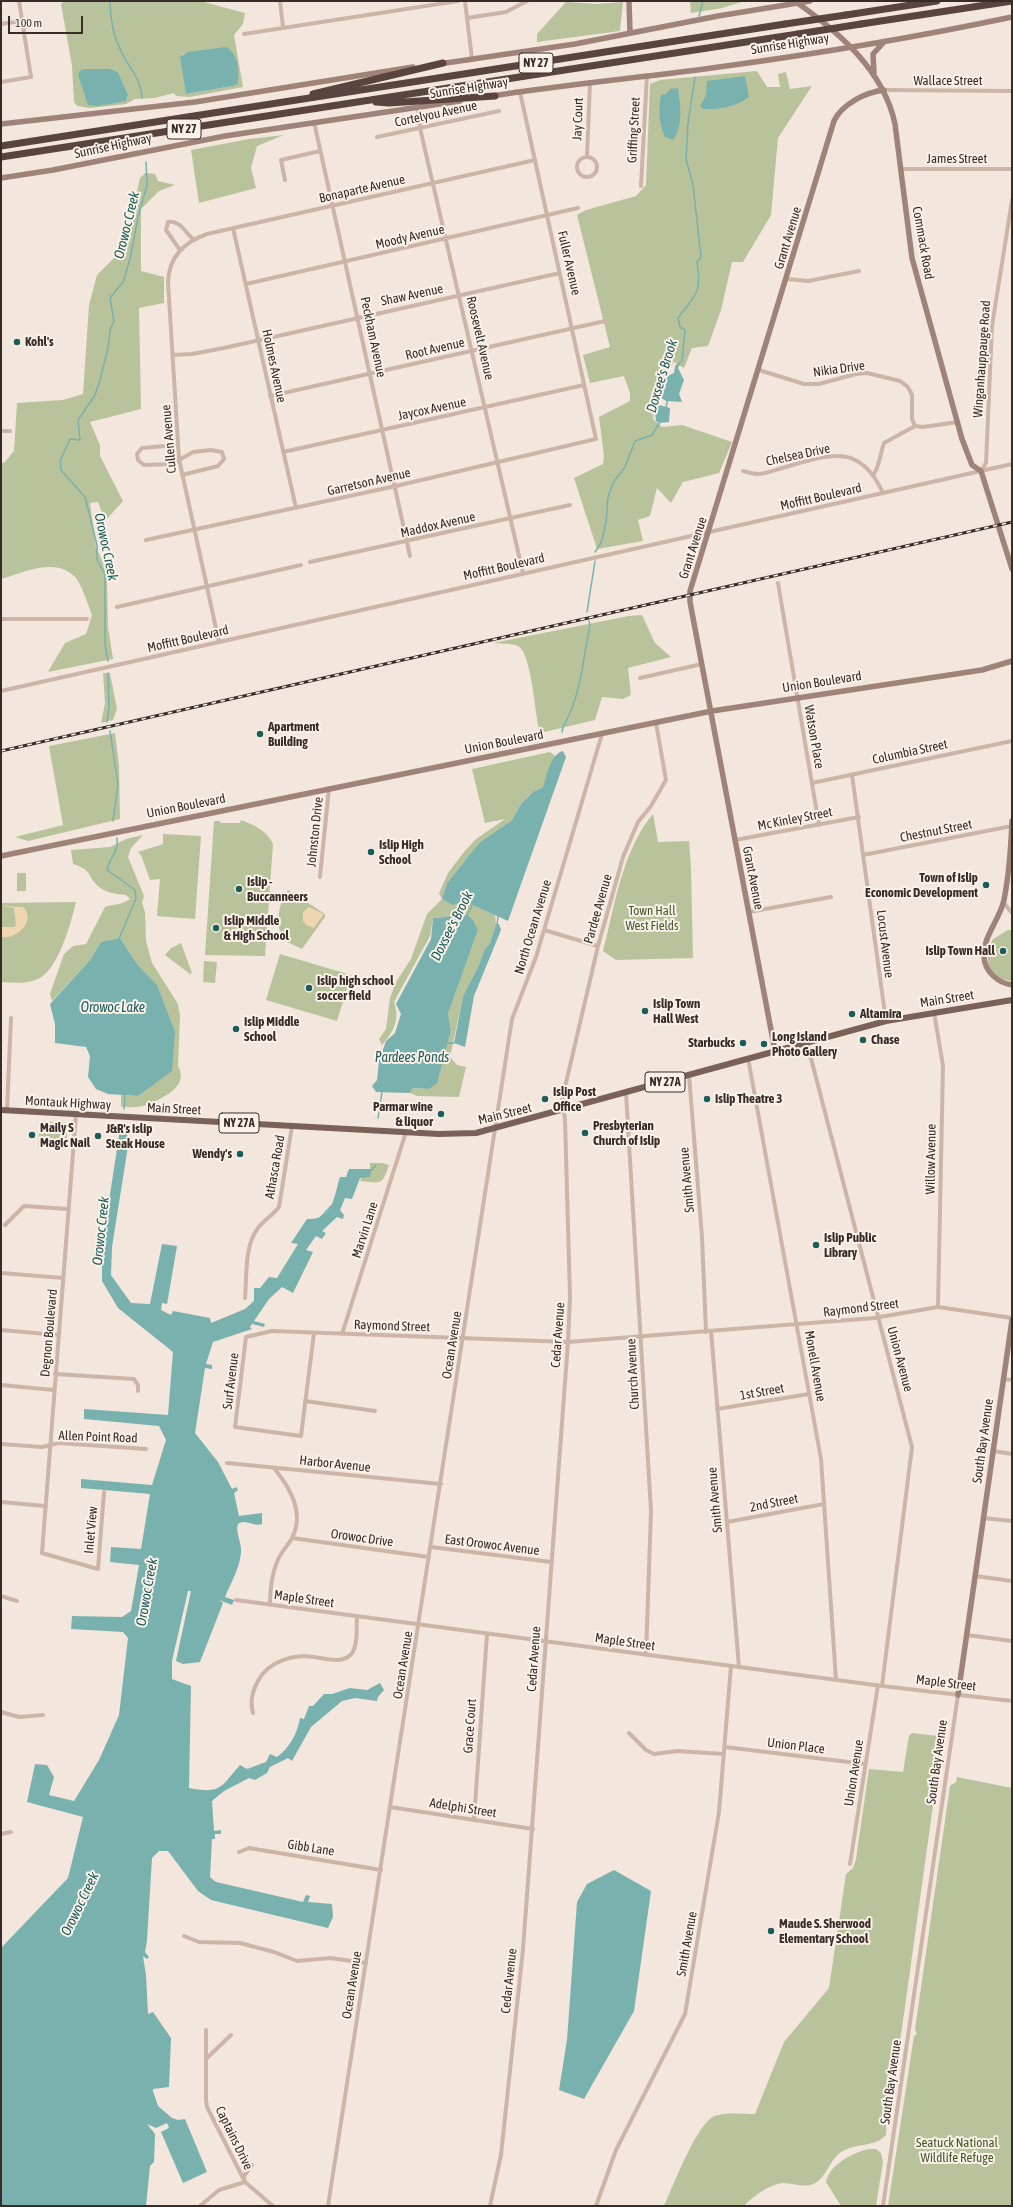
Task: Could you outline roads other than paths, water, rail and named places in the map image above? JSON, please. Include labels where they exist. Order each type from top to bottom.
[{"type":"highway","name":"Sunrise Highway","points":[[1,146],[937,1]]},
{"type":"highway","name":"Sunrise Highway","points":[[1,157],[1012,1]]},
{"type":"highway","points":[[286,102],[327,90],[443,63]]},
{"type":"highway","points":[[366,101],[389,103],[495,96]]},
{"type":"main road","points":[[629,1],[630,34]]},
{"type":"main road","points":[[760,9],[765,1]]},
{"type":"main road","points":[[1,124],[186,103],[630,34],[796,2],[810,1]]},
{"type":"main road","name":"Commack Road","points":[[796,2],[850,47],[874,73],[884,90],[894,118],[912,258],[958,422],[972,465],[981,471],[1012,570]]},
{"type":"main road","name":"Sunrise Highway","points":[[1,178],[53,170],[206,139],[590,82],[727,66],[884,42],[1012,17]]},
{"type":"main road","points":[[874,73],[873,54],[875,49],[884,42]]},
{"type":"main road","name":"Grant Avenue","points":[[775,1052],[702,664],[690,591],[710,532],[836,117],[849,104],[870,93],[884,90]]},
{"type":"main road","name":"Union Boulevard","points":[[1,856],[712,711],[982,670],[1012,661]]},
{"type":"main road","points":[[1012,821],[1012,847],[1003,902],[986,945],[984,957],[987,970],[992,975],[1010,985],[1012,990]]},
{"type":"main road","name":"Main Street","points":[[134,1118],[406,1132],[473,1133],[626,1093],[886,1021],[1012,1000]]},
{"type":"main road","name":"Montauk Highway","points":[[4,1110],[134,1118]]},
{"type":"main road","name":"South Bay Avenue","points":[[958,1695],[1012,1319]]},
{"type":"street","points":[[1,82],[31,77],[20,1]]},
{"type":"street","points":[[280,1],[283,27]]},
{"type":"street","points":[[244,34],[458,1]]},
{"type":"street","points":[[465,1],[472,59]]},
{"type":"street","points":[[467,18],[511,10],[527,1]]},
{"type":"street","points":[[1,24],[22,21]]},
{"type":"street","name":"Griffing Street","points":[[641,186],[647,75]]},
{"type":"street","name":"Jay Court","points":[[587,158],[590,82]]},
{"type":"street","name":"Wallace Street","points":[[884,90],[1012,91]]},
{"type":"street","name":"Fuller Avenue","points":[[520,92],[596,439]]},
{"type":"street","name":"Roosevelt Avenue","points":[[418,108],[420,128],[460,295],[523,573]]},
{"type":"street","name":"Cortelyou Avenue","points":[[377,137],[499,112]]},
{"type":"street","name":"Peckham Avenue","points":[[314,122],[396,486],[410,556]]},
{"type":"street","points":[[285,180],[281,160],[320,151]]},
{"type":"street","name":"Jay Court","points":[[587,158],[594,161],[597,168],[593,175],[586,177],[579,174],[577,166],[580,160],[587,158]]},
{"type":"street","name":"Bonaparte Avenue","points":[[193,239],[233,228],[434,184],[535,160]]},
{"type":"street","name":"James Street","points":[[901,169],[1012,169]]},
{"type":"street","name":"Winganhauppauge Road","points":[[981,471],[986,463],[992,326],[1012,200]]},
{"type":"street","name":"Moody Avenue","points":[[246,284],[578,208]]},
{"type":"street","points":[[180,250],[166,230],[168,222],[174,221],[178,223],[193,239]]},
{"type":"street","name":"Holmes Avenue","points":[[233,228],[296,508]]},
{"type":"street","name":"Cullen Avenue","points":[[193,239],[180,250],[172,261],[169,271],[177,445],[182,475],[219,642]]},
{"type":"street","points":[[787,280],[808,281],[859,271]]},
{"type":"street","name":"Shaw Avenue","points":[[173,355],[192,354],[560,273]]},
{"type":"street","name":"Root Avenue","points":[[270,396],[605,321]]},
{"type":"street","name":"Nikia Drive","points":[[759,370],[804,384],[819,384],[856,374],[867,373],[900,381],[908,387],[912,395],[912,419],[915,426]]},
{"type":"street","name":"Jaycox Avenue","points":[[283,452],[584,385]]},
{"type":"street","points":[[874,474],[880,463],[884,443],[915,426],[923,427],[958,422]]},
{"type":"street","points":[[1,432],[10,431]]},
{"type":"street","name":"Garretson Avenue","points":[[146,540],[194,531],[396,486],[596,439]]},
{"type":"street","points":[[177,445],[142,448],[137,454],[138,460],[144,465],[162,465],[172,464],[193,452],[203,450],[217,450],[223,454],[222,463],[218,466],[182,475]]},
{"type":"street","name":"Chelsea Drive","points":[[743,471],[758,474],[814,459],[848,456],[858,460],[874,474],[883,493]]},
{"type":"street","name":"Moffitt Boulevard","points":[[1,691],[1012,464]]},
{"type":"street","name":"Maddox Avenue","points":[[310,562],[408,542],[570,505]]},
{"type":"street","points":[[117,607],[301,565]]},
{"type":"street","name":"Watson Place","points":[[778,583],[819,825]]},
{"type":"street","points":[[1,619],[86,619]]},
{"type":"street","points":[[640,678],[702,664]]},
{"type":"street","name":"Pardee Avenue","points":[[563,1110],[562,1100],[598,946],[629,843],[638,822],[652,806],[666,780],[656,723]]},
{"type":"street","name":"North Ocean Avenue","points":[[496,1128],[512,1019],[536,957],[602,734]]},
{"type":"street","name":"Columbia Street","points":[[812,783],[1012,741]]},
{"type":"street","name":"Locust Avenue","points":[[852,775],[886,1021]]},
{"type":"street","name":"Johnston Drive","points":[[320,878],[329,788]]},
{"type":"street","name":"Mc Kinley Street","points":[[735,840],[859,817]]},
{"type":"street","name":"Chestnut Street","points":[[863,855],[1012,826]]},
{"type":"street","points":[[749,912],[831,897]]},
{"type":"street","points":[[1003,902],[1012,913]]},
{"type":"street","points":[[544,930],[598,946]]},
{"type":"street","name":"Willow Avenue","points":[[934,1012],[943,1066],[938,1307]]},
{"type":"street","points":[[4,1110],[11,1018]]},
{"type":"street","name":"Union Avenue","points":[[807,1043],[912,1447],[880,1686],[865,1764],[850,1864]]},
{"type":"street","name":"Monell Avenue","points":[[748,1058],[822,1459],[836,1680]]},
{"type":"street","name":"Smith Avenue","points":[[689,1075],[702,1237],[706,1332]]},
{"type":"street","name":"Church Avenue","points":[[626,1093],[651,1511],[646,1655]]},
{"type":"street","name":"Cedar Avenue","points":[[490,2206],[502,2147],[523,1949],[568,1342],[570,1297],[567,1173],[563,1110]]},
{"type":"street","name":"Degnon Boulevard","points":[[42,1553],[76,1114]]},
{"type":"street","name":"Athasca Road","points":[[245,1298],[249,1248],[252,1237],[258,1228],[274,1214],[279,1207],[292,1126]]},
{"type":"street","name":"Ocean Avenue","points":[[328,2206],[496,1128]]},
{"type":"street","name":"Marvin Lane","points":[[342,1334],[406,1132]]},
{"type":"street","points":[[5,1225],[24,1206],[68,1209]]},
{"type":"street","points":[[1,1273],[63,1278]]},
{"type":"street","name":"Raymond Street","points":[[246,1337],[272,1331],[568,1342],[879,1318],[938,1307],[1012,1319]]},
{"type":"street","points":[[1,1330],[58,1335]]},
{"type":"street","name":"Smith Avenue","points":[[711,1331],[739,1667]]},
{"type":"street","points":[[314,1333],[305,1401],[375,1411]]},
{"type":"street","name":"Surf Avenue","points":[[246,1337],[235,1428],[302,1436],[305,1401]]},
{"type":"street","points":[[55,1374],[134,1379],[138,1385],[138,1391]]},
{"type":"street","points":[[1003,1379],[1012,1380]]},
{"type":"street","points":[[1,1385],[54,1390]]},
{"type":"street","name":"1st Street","points":[[717,1409],[809,1394]]},
{"type":"street","name":"Allen Point Road","points":[[1,1444],[42,1447],[59,1443],[146,1449]]},
{"type":"street","points":[[993,1451],[1012,1454]]},
{"type":"street","name":"Harbor Avenue","points":[[227,1463],[441,1484]]},
{"type":"street","points":[[270,1604],[273,1574],[277,1561],[292,1538],[296,1525],[296,1506],[290,1490],[274,1468]]},
{"type":"street","name":"Inlet View","points":[[42,1553],[98,1569],[104,1492]]},
{"type":"street","points":[[1,1502],[45,1506]]},
{"type":"street","name":"2nd Street","points":[[727,1522],[824,1504]]},
{"type":"street","points":[[983,1518],[1012,1521]]},
{"type":"street","name":"Orowoc Drive","points":[[292,1538],[429,1558]]},
{"type":"street","name":"East Orowoc Avenue","points":[[431,1547],[551,1562]]},
{"type":"street","points":[[975,1576],[1012,1581]]},
{"type":"street","points":[[1,1596],[17,1601]]},
{"type":"street","name":"Maple Street","points":[[236,1600],[880,1686],[1012,1701]]},
{"type":"street","points":[[253,1713],[251,1703],[253,1691],[260,1678],[278,1662],[301,1656],[336,1659],[347,1658],[354,1651],[357,1617]]},
{"type":"street","name":"Grace Court","points":[[474,1820],[487,1634]]},
{"type":"street","points":[[967,1636],[1012,1641]]},
{"type":"street","name":"Smith Avenue","points":[[596,2206],[616,2150],[685,2014],[719,1812],[731,1666]]},
{"type":"street","name":"South Bay Avenue","points":[[883,2206],[958,1695]]},
{"type":"street","points":[[1,1712],[19,1717],[43,1715]]},
{"type":"street","points":[[629,1733],[646,1750],[654,1754],[677,1751],[724,1754]]},
{"type":"street","name":"Union Place","points":[[725,1747],[865,1764]]},
{"type":"street","name":"Adelphi Street","points":[[390,1807],[533,1829]]},
{"type":"street","points":[[1,1834],[11,1832]]},
{"type":"street","name":"Gibb Lane","points":[[239,1852],[249,1848],[381,1870]]},
{"type":"street","points":[[184,1936],[199,1942],[240,1943],[274,1952],[297,1961],[330,1958],[366,1963]]},
{"type":"street","name":"Captains Drive","points":[[206,2030],[207,2107],[245,2182],[272,2206]]},
{"type":"street","points":[[206,2059],[231,2035]]},
{"type":"street","name":"Captains Drive","points":[[245,2182],[244,2176],[252,2165]]},
{"type":"street","name":"Captains Drive","points":[[200,2206],[220,2190],[245,2182]]},
{"type":"water","points":[[226,47],[234,54],[236,58],[238,68],[238,84],[186,94],[180,57],[188,52]]},
{"type":"water","points":[[110,69],[118,72],[128,95],[126,101],[98,106],[88,105],[78,75],[81,70]]},
{"type":"water","points":[[745,76],[749,97],[734,105],[721,108],[703,109],[700,106],[706,95],[707,81]]},
{"type":"water","points":[[678,88],[680,121],[679,128],[673,140],[665,137],[660,122],[661,95],[666,94],[670,89]]},
{"type":"water","points":[[682,360],[678,368],[684,380],[679,394],[682,402],[666,401],[660,397],[659,389],[663,378],[674,373],[675,366]]},
{"type":"water","points":[[659,405],[670,408],[669,422],[659,423],[656,421],[655,413]]},
{"type":"water","points":[[563,751],[566,757],[508,921],[468,903],[452,905],[442,899],[447,883],[479,843],[512,820],[521,804],[533,792],[543,787],[552,761],[555,756]]},
{"type":"water","name":"Pardees Ponds","points":[[467,915],[473,920],[478,930],[448,1014],[451,1030],[437,1083],[429,1089],[413,1088],[410,1093],[376,1092],[372,1086],[377,1080],[379,1061],[386,1041],[395,1033],[401,1014],[396,1004],[431,939],[433,918]]},
{"type":"water","name":"Pardees Ponds","points":[[496,924],[499,924],[501,930],[474,996],[465,1047],[454,1043],[463,996],[478,967],[485,949],[490,943]]},
{"type":"water","name":"Orowoc Lake","points":[[120,938],[137,964],[157,985],[175,1032],[172,1071],[138,1096],[108,1094],[96,1089],[88,1077],[90,1056],[86,1047],[55,1043],[55,1024],[50,1004],[90,960],[101,942]]},
{"type":"water","points":[[120,1129],[127,1130],[128,1146],[112,1247],[111,1275],[131,1303],[150,1304],[162,1244],[177,1246],[167,1304],[162,1303],[161,1310],[171,1315],[173,1311],[210,1318],[211,1323],[245,1309],[254,1301],[254,1288],[260,1288],[269,1277],[277,1278],[298,1244],[291,1243],[307,1219],[316,1219],[322,1216],[331,1206],[340,1177],[346,1177],[349,1169],[371,1169],[370,1177],[360,1178],[352,1199],[345,1198],[340,1210],[344,1215],[343,1219],[337,1217],[322,1231],[326,1233],[322,1239],[316,1236],[306,1250],[313,1252],[293,1293],[282,1287],[269,1299],[254,1321],[265,1324],[264,1327],[252,1324],[250,1327],[252,1329],[213,1342],[206,1364],[212,1365],[212,1369],[205,1368],[195,1433],[218,1462],[232,1489],[236,1487],[238,1490],[234,1493],[239,1516],[262,1513],[262,1524],[259,1525],[241,1522],[238,1524],[237,1530],[241,1549],[240,1558],[225,1597],[234,1600],[232,1605],[219,1600],[223,1603],[200,1662],[183,1664],[176,1661],[191,1591],[188,1591],[172,1661],[172,1679],[191,1686],[189,1788],[200,1790],[214,1789],[224,1784],[240,1765],[247,1769],[266,1762],[270,1754],[277,1757],[285,1750],[292,1740],[300,1718],[304,1719],[309,1706],[313,1706],[324,1694],[332,1694],[350,1688],[367,1690],[380,1683],[384,1690],[378,1697],[377,1701],[355,1698],[342,1701],[311,1727],[292,1761],[288,1758],[270,1767],[267,1773],[255,1780],[249,1778],[224,1791],[212,1801],[214,1831],[221,1830],[221,1834],[215,1834],[215,1839],[212,1839],[210,1877],[216,1882],[303,1902],[306,1895],[310,1896],[308,1902],[332,1904],[333,1917],[328,1928],[211,1900],[198,1891],[168,1851],[159,1851],[152,1858],[145,1952],[149,1957],[147,1959],[143,1956],[146,1975],[148,2014],[153,2012],[171,2038],[169,2087],[153,2089],[153,2091],[158,2106],[172,2118],[178,2120],[185,2119],[207,2172],[183,2183],[161,2132],[169,2128],[167,2123],[156,2128],[147,2124],[155,2134],[154,2162],[150,2166],[146,2206],[1,2206],[1,1948],[68,1878],[83,1817],[27,1802],[35,1764],[47,1765],[54,1777],[49,1795],[74,1801],[99,1760],[119,1715],[128,1638],[123,1632],[71,1629],[72,1616],[122,1617],[131,1611],[139,1565],[110,1562],[111,1547],[141,1549],[150,1494],[81,1488],[81,1479],[152,1485],[166,1440],[159,1426],[84,1419],[84,1409],[168,1415],[173,1352],[118,1308],[102,1281],[102,1247]]},
{"type":"water","points":[[614,1870],[651,1891],[634,2011],[584,2099],[559,2090],[567,2040],[577,1902],[587,1884]]},
{"type":"waterway","name":"Orowoc Creek","points":[[110,1],[111,21],[114,34],[125,59],[140,85],[142,98]]},
{"type":"waterway","name":"Doxsee's Brook","points":[[699,16],[703,1]]},
{"type":"waterway","name":"Doxsee's Brook","points":[[682,361],[685,330],[680,327],[678,318],[693,298],[698,288],[699,281],[697,262],[701,257],[693,185],[686,159],[688,123],[695,77]]},
{"type":"waterway","name":"Orowoc Creek","points":[[108,661],[105,644],[105,574],[97,560],[97,545],[85,497],[61,470],[60,461],[70,439],[80,440],[78,420],[95,395],[100,380],[108,348],[110,330],[114,321],[110,298],[123,282],[130,259],[138,217],[147,185],[146,162]]},
{"type":"waterway","name":"Doxsee's Brook","points":[[666,407],[668,399]]},
{"type":"waterway","name":"Doxsee's Brook","points":[[595,552],[601,543],[606,523],[608,497],[613,483],[625,467],[635,441],[652,435],[660,422]]},
{"type":"waterway","name":"Doxsee's Brook","points":[[587,612],[595,561]]},
{"type":"waterway","name":"Doxsee's Brook","points":[[562,732],[574,702],[581,678],[590,625],[589,621]]},
{"type":"waterway","name":"Orowoc Creek","points":[[107,722],[109,708],[108,673]]},
{"type":"waterway","name":"Orowoc Creek","points":[[110,731],[118,784],[113,821]]},
{"type":"waterway","name":"Orowoc Creek","points":[[117,838],[116,851],[108,865],[107,870],[135,890],[136,899],[118,941]]},
{"type":"waterway","name":"Doxsee's Brook","points":[[467,916],[472,905]]},
{"type":"waterway","points":[[497,925],[498,916]]},
{"type":"waterway","points":[[446,1043],[454,1043]]},
{"type":"waterway","name":"Doxsee's Brook","points":[[378,1118],[382,1092]]},
{"type":"waterway","name":"Orowoc Creek","points":[[124,1109],[125,1094]]},
{"type":"waterway","name":"Doxsee's Brook","points":[[369,1173],[376,1165]]},
{"type":"waterway","points":[[320,1218],[331,1206]]},
{"type":"railway","points":[[1,751],[1012,522]]},
{"type":"place","name":"Kohl's","points":[[17,342]]},
{"type":"place","name":"Apartment Building","points":[[260,734]]},
{"type":"place","name":"Islip High School","points":[[371,852]]},
{"type":"place","name":"Town of Islip Economic Development","points":[[986,885]]},
{"type":"place","name":"Islip - Buccanneers","points":[[239,889]]},
{"type":"place","name":"Islip Middle & High School","points":[[216,928]]},
{"type":"place","name":"Islip Town Hall","points":[[1003,951]]},
{"type":"place","name":"Islip high school soccer field","points":[[309,988]]},
{"type":"place","name":"Islip Town Hall West","points":[[645,1011]]},
{"type":"place","name":"Altamira","points":[[852,1014]]},
{"type":"place","name":"Islip Middle School","points":[[236,1029]]},
{"type":"place","name":"Chase","points":[[863,1040]]},
{"type":"place","name":"Starbucks","points":[[743,1043]]},
{"type":"place","name":"Long Island Photo Gallery","points":[[764,1044]]},
{"type":"place","name":"Islip Post Office","points":[[545,1099]]},
{"type":"place","name":"Islip Theatre 3","points":[[707,1099]]},
{"type":"place","name":"Parmar wine & liquor","points":[[441,1114]]},
{"type":"place","name":"Presbyterian Church of Islip","points":[[585,1133]]},
{"type":"place","name":"Maily S Magic Nail","points":[[32,1135]]},
{"type":"place","name":"J&R's Islip Steak House","points":[[98,1136]]},
{"type":"place","name":"Wendy's","points":[[240,1154]]},
{"type":"place","name":"Islip Public Library","points":[[816,1245]]},
{"type":"place","name":"Maude S. Sherwood Elementary School","points":[[771,1931]]},
{"type":"park label","name":"Town Hall West Fields","points":[[652,918]]},
{"type":"park label","name":"Seatuck National Wildlife Refuge","points":[[957,2150]]}]
